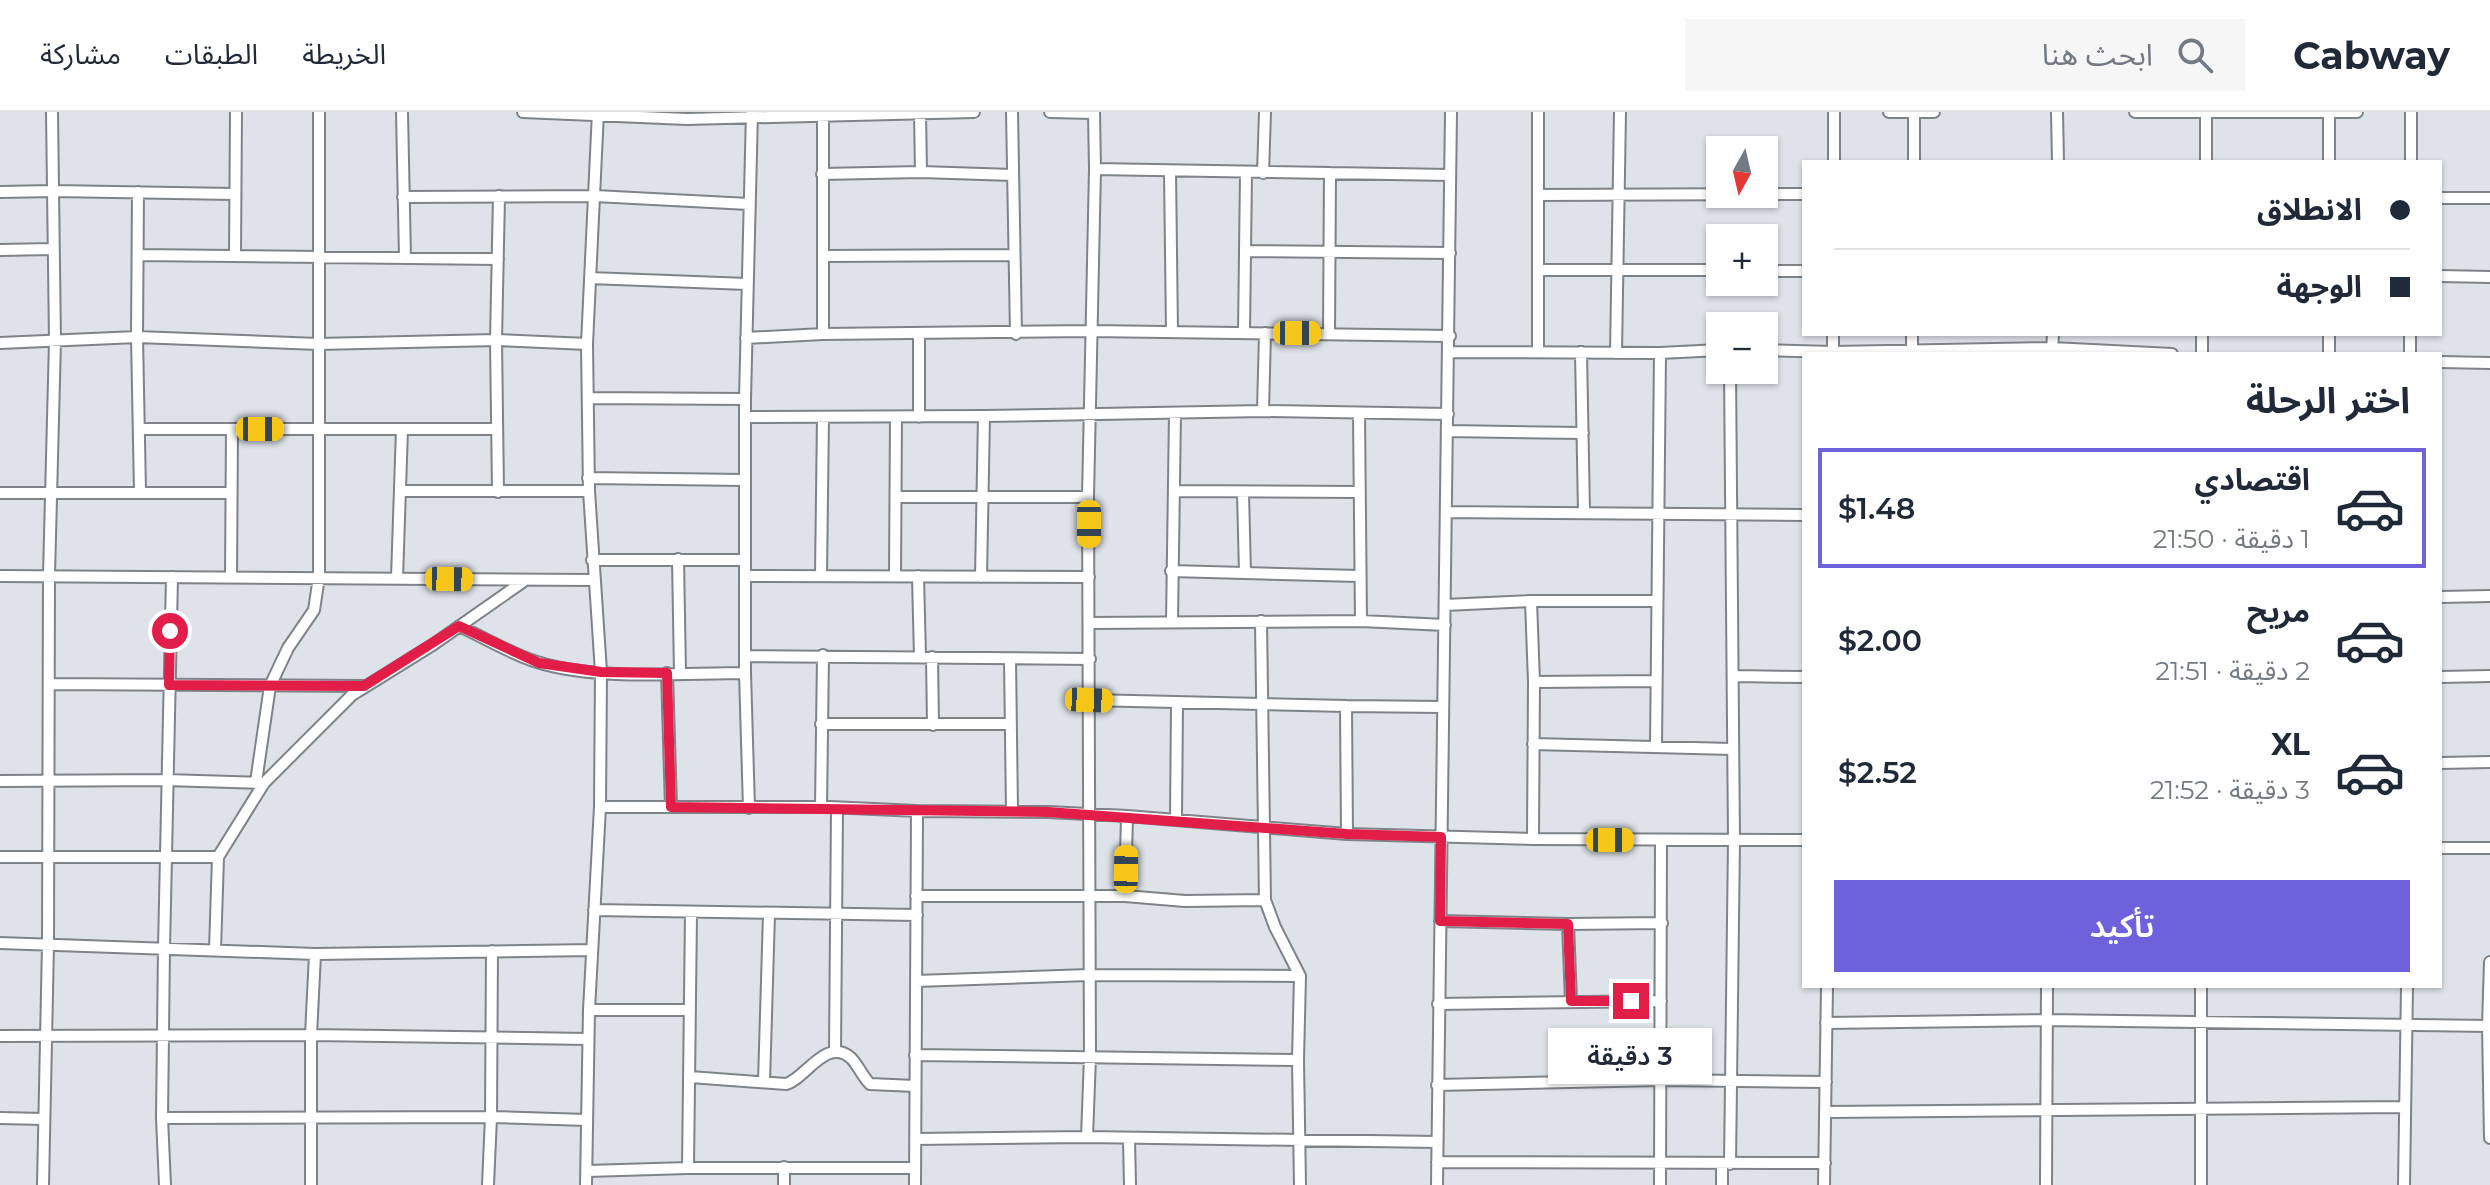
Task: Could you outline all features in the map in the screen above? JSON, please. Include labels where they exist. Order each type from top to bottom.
[{"type":"street","points":[[43,1185],[48,944],[49,575],[55,341],[52,112]]},
{"type":"street","points":[[235,255],[236,112]]},
{"type":"street","points":[[260,783],[270,686],[288,648],[314,610],[319,577],[319,112]]},
{"type":"street","points":[[402,112],[405,258]]},
{"type":"street","points":[[523,112],[687,115],[974,112]]},
{"type":"street","points":[[1012,112],[1016,334]]},
{"type":"street","points":[[1050,112],[1094,112],[1088,497],[1090,1057],[1087,1137]]},
{"type":"street","points":[[1263,173],[1265,112]]},
{"type":"street","points":[[1437,1185],[1451,112]]},
{"type":"street","points":[[1538,112],[1538,352]]},
{"type":"street","points":[[1616,353],[1620,112]]},
{"type":"street","points":[[1834,112],[1834,160]]},
{"type":"street","points":[[1889,112],[1934,112]]},
{"type":"street","points":[[1914,112],[1914,160]]},
{"type":"street","points":[[2057,112],[2058,160]]},
{"type":"street","points":[[2135,112],[2357,112]]},
{"type":"street","points":[[2329,112],[2329,160]]},
{"type":"street","points":[[2411,112],[2411,160]]},
{"type":"street","points":[[823,113],[823,334]]},
{"type":"street","points":[[920,113],[921,172]]},
{"type":"street","points":[[2206,113],[2206,160]]},
{"type":"street","points":[[586,1185],[589,1010],[600,807],[601,672],[588,478],[587,344],[598,114]]},
{"type":"street","points":[[749,808],[745,673],[745,399],[752,115]]},
{"type":"street","points":[[1095,169],[1450,175]]},
{"type":"street","points":[[1170,171],[1172,332]]},
{"type":"street","points":[[822,174],[921,172],[1013,175]]},
{"type":"street","points":[[1244,333],[1246,173]]},
{"type":"street","points":[[1329,333],[1330,173]]},
{"type":"street","points":[[0,192],[234,194]]},
{"type":"street","points":[[138,192],[140,492]]},
{"type":"street","points":[[1538,195],[1802,194]]},
{"type":"street","points":[[498,492],[496,340],[499,196]]},
{"type":"street","points":[[403,197],[595,196],[749,204]]},
{"type":"street","points":[[2442,198],[2490,198]]},
{"type":"street","points":[[0,250],[52,249]]},
{"type":"street","points":[[1245,251],[1450,253]]},
{"type":"street","points":[[138,255],[498,259]]},
{"type":"street","points":[[823,256],[1014,255]]},
{"type":"street","points":[[1538,270],[1706,270]]},
{"type":"street","points":[[1778,271],[1802,271]]},
{"type":"street","points":[[2442,276],[2490,277]]},
{"type":"street","points":[[590,278],[747,284]]},
{"type":"street","points":[[746,338],[823,334],[1091,331],[1450,336]]},
{"type":"street","points":[[1263,411],[1265,333]]},
{"type":"street","points":[[919,335],[919,417]]},
{"type":"street","points":[[1912,336],[1912,350]]},
{"type":"street","points":[[0,343],[137,337],[318,344],[496,340],[587,344]]},
{"type":"street","points":[[1449,352],[1706,351]]},
{"type":"street","points":[[1778,351],[1810,352]]},
{"type":"street","points":[[1581,352],[1584,512]]},
{"type":"street","points":[[1859,352],[2092,352]]},
{"type":"street","points":[[1656,747],[1660,353]]},
{"type":"street","points":[[2442,362],[2490,363]]},
{"type":"street","points":[[1722,1185],[1731,1081],[1734,840],[1730,384]]},
{"type":"street","points":[[588,398],[745,399]]},
{"type":"street","points":[[745,417],[1263,411],[1448,414]]},
{"type":"street","points":[[1172,622],[1175,413]]},
{"type":"street","points":[[1359,413],[1361,621]]},
{"type":"street","points":[[981,577],[984,416]]},
{"type":"street","points":[[821,575],[823,417]]},
{"type":"street","points":[[895,576],[896,417]]},
{"type":"street","points":[[139,429],[496,429]]},
{"type":"street","points":[[231,577],[232,429]]},
{"type":"street","points":[[397,578],[402,429]]},
{"type":"street","points":[[1448,431],[1583,433]]},
{"type":"street","points":[[588,478],[745,480]]},
{"type":"street","points":[[401,491],[589,491]]},
{"type":"street","points":[[1175,491],[1358,492]]},
{"type":"street","points":[[0,493],[231,493]]},
{"type":"street","points":[[1243,493],[1245,573]]},
{"type":"street","points":[[896,497],[1088,497]]},
{"type":"street","points":[[1447,512],[1802,515]]},
{"type":"street","points":[[678,559],[680,673]]},
{"type":"street","points":[[592,560],[745,560]]},
{"type":"street","points":[[1171,571],[1359,576]]},
{"type":"street","points":[[0,576],[593,580]]},
{"type":"street","points":[[745,576],[1089,577]]},
{"type":"street","points":[[918,576],[920,657]]},
{"type":"street","points":[[165,1185],[162,1118],[172,577]]},
{"type":"street","points":[[215,950],[218,857],[260,783],[364,686],[526,579]]},
{"type":"street","points":[[2442,597],[2490,596]]},
{"type":"street","points":[[1531,601],[1533,839]]},
{"type":"street","points":[[1445,605],[1657,601]]},
{"type":"street","points":[[1261,621],[1265,900],[1300,976],[1300,1185]]},
{"type":"street","points":[[1090,623],[1361,621],[1445,625]]},
{"type":"street","points":[[459,626],[539,663],[601,672],[745,673]]},
{"type":"street","points":[[821,807],[823,655]]},
{"type":"street","points":[[745,656],[1090,659]]},
{"type":"street","points":[[932,657],[933,725]]},
{"type":"street","points":[[1010,659],[1012,811]]},
{"type":"street","points":[[667,673],[671,807]]},
{"type":"street","points":[[1733,676],[1802,677]]},
{"type":"street","points":[[2442,677],[2490,676]]},
{"type":"street","points":[[1534,682],[1656,681]]},
{"type":"street","points":[[49,684],[364,686]]},
{"type":"street","points":[[1089,700],[1443,707]]},
{"type":"street","points":[[1176,820],[1177,703]]},
{"type":"street","points":[[1346,706],[1347,834]]},
{"type":"street","points":[[821,724],[1010,724]]},
{"type":"street","points":[[1533,744],[1733,749]]},
{"type":"street","points":[[2442,763],[2490,762]]},
{"type":"street","points":[[0,781],[260,783]]},
{"type":"street","points":[[600,807],[1012,811],[1127,816],[1347,834],[1533,839],[1802,840]]},
{"type":"street","points":[[835,1052],[837,808]]},
{"type":"street","points":[[915,1185],[917,811]]},
{"type":"street","points":[[1125,896],[1127,816]]},
{"type":"street","points":[[1660,1185],[1661,840]]},
{"type":"street","points":[[2442,848],[2490,848]]},
{"type":"street","points":[[0,857],[218,857]]},
{"type":"street","points":[[916,896],[1265,900]]},
{"type":"street","points":[[594,910],[917,915]]},
{"type":"street","points":[[688,1168],[691,913]]},
{"type":"street","points":[[764,1082],[769,914]]},
{"type":"street","points":[[1440,921],[1662,923]]},
{"type":"street","points":[[1568,924],[1571,1001]]},
{"type":"street","points":[[0,943],[315,954],[592,950]]},
{"type":"street","points":[[488,1185],[492,951]]},
{"type":"street","points":[[311,1185],[311,1035],[315,954]]},
{"type":"street","points":[[2490,962],[2490,1138]]},
{"type":"street","points":[[916,981],[1089,975],[1300,976]]},
{"type":"street","points":[[1824,1185],[1827,988]]},
{"type":"street","points":[[2046,1185],[2047,988]]},
{"type":"street","points":[[2201,988],[2201,1185]]},
{"type":"street","points":[[2404,1185],[2407,988]]},
{"type":"street","points":[[1438,1004],[1661,1001]]},
{"type":"street","points":[[589,1010],[690,1010]]},
{"type":"street","points":[[1826,1023],[2047,1020],[2489,1026]]},
{"type":"street","points":[[0,1036],[163,1034],[588,1039]]},
{"type":"street","points":[[690,1077],[791,1083],[818,1059],[835,1052],[851,1058],[870,1084],[915,1086]]},
{"type":"street","points":[[915,1055],[1298,1060]]},
{"type":"street","points":[[1437,1085],[1661,1080],[1826,1082]]},
{"type":"street","points":[[1826,1112],[2404,1107]]},
{"type":"street","points":[[162,1118],[491,1117],[587,1120]]},
{"type":"street","points":[[0,1118],[44,1119]]},
{"type":"street","points":[[915,1139],[1087,1137],[1437,1142]]},
{"type":"street","points":[[1129,1139],[1130,1185]]},
{"type":"street","points":[[1437,1162],[1660,1165],[1825,1163]]},
{"type":"street","points":[[784,1167],[784,1185]]},
{"type":"street","points":[[587,1171],[915,1168]]},
{"type":"route","points":[[170,631],[169,685],[364,686],[459,626],[539,663],[601,672],[667,673],[671,807],[1048,812],[1347,834],[1441,837],[1440,921],[1568,924],[1571,1001],[1631,1001]]}]
